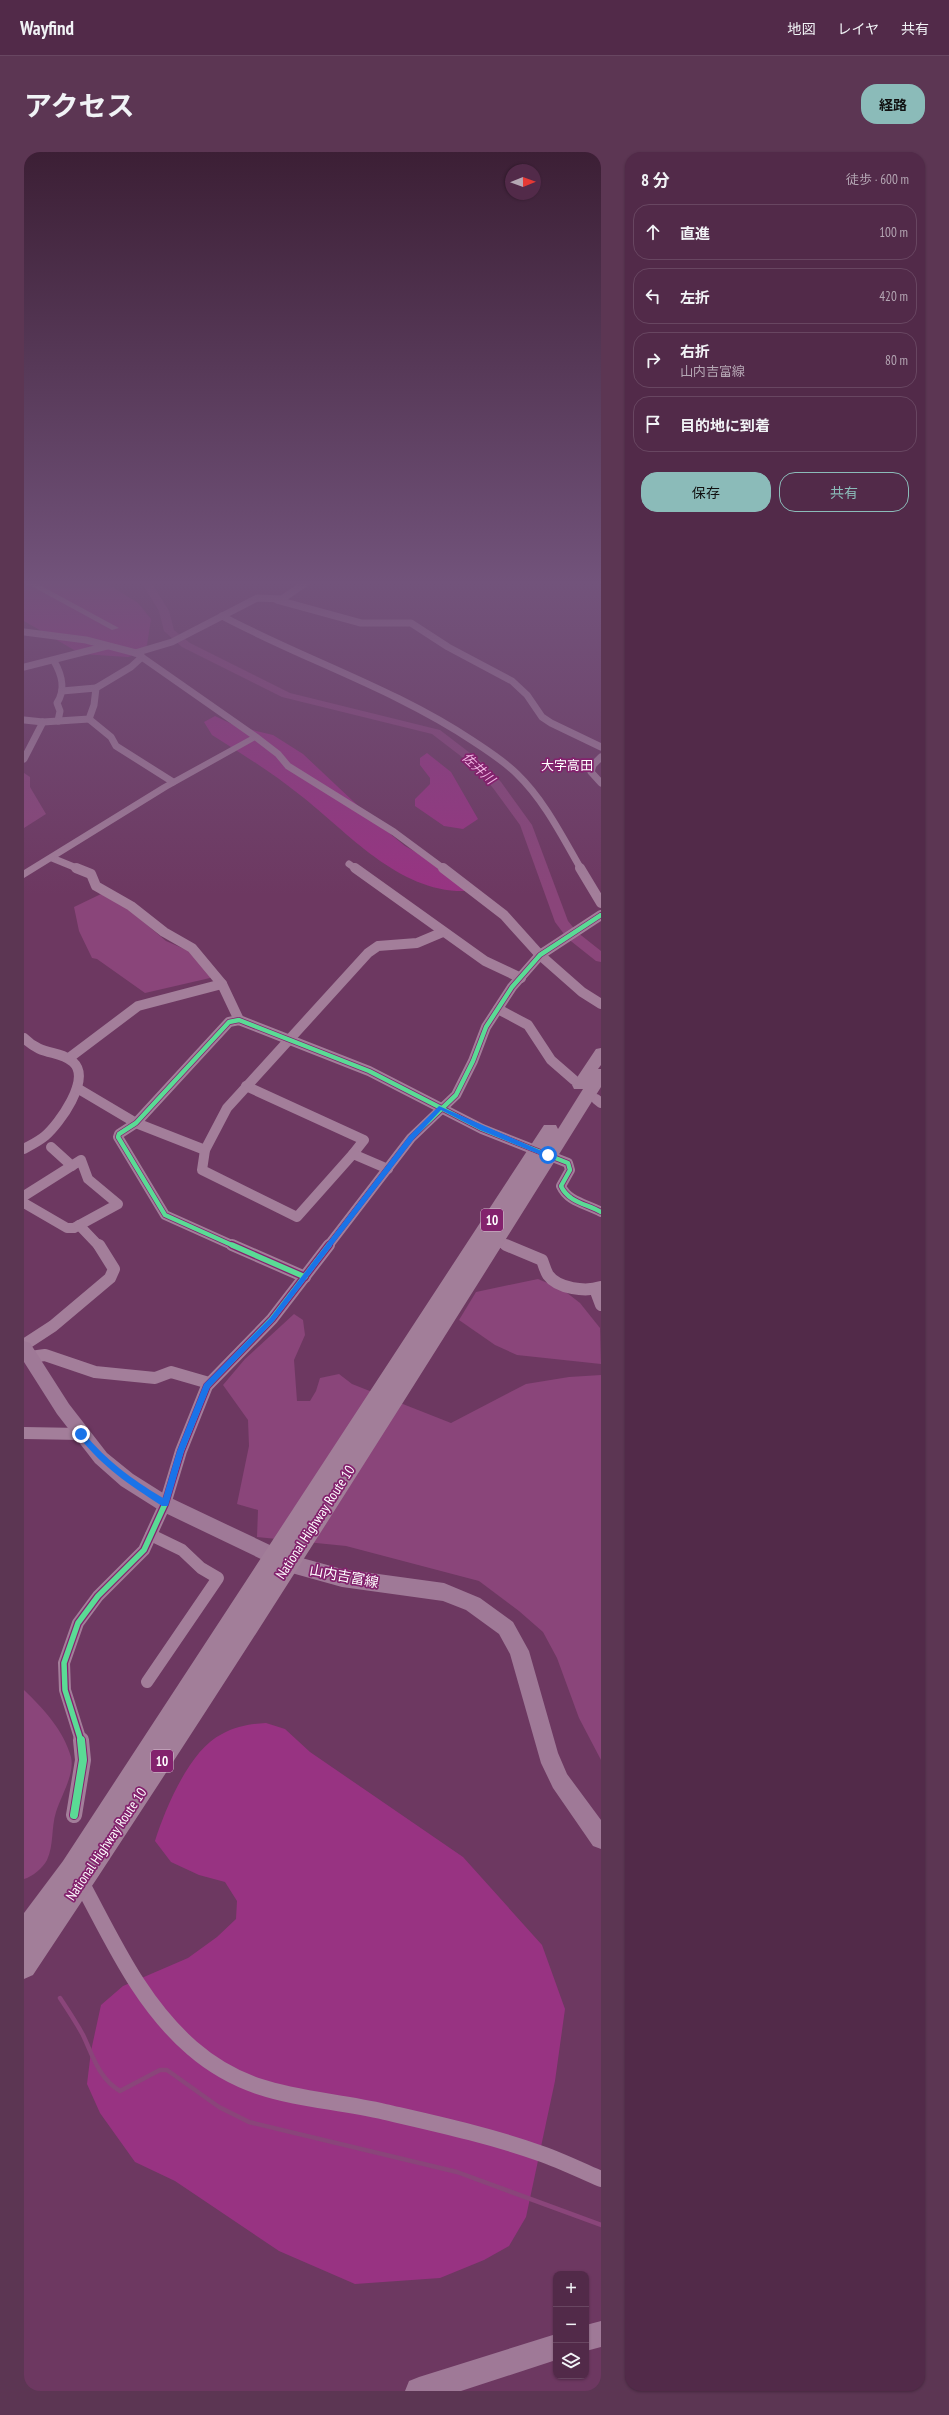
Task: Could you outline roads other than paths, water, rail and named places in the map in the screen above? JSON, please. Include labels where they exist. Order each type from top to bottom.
[{"type":"highway","name":"National Highway Route 10","points":[[391,1392],[542,1152],[601,1053]]},
{"type":"highway","name":"National Highway Route 10","points":[[24,1934],[72,1870],[284,1555],[391,1392],[495,1240],[542,1152],[601,1074]]},
{"type":"highway","name":"National Highway Route 10","points":[[24,1966],[81,1882],[284,1555]]},
{"type":"main road","name":"山内吉富線","points":[[26,1350],[81,1434],[101,1458],[127,1480],[165,1504],[342,1578],[444,1592],[473,1604],[506,1628],[519,1650],[548,1756],[560,1781],[601,1838]]},
{"type":"main road","points":[[589,2337],[601,2334]]},
{"type":"main road","points":[[419,2391],[553,2348]]},
{"type":"street","points":[[58,721],[60,711],[56,704],[62,691],[62,686]]},
{"type":"street","points":[[184,686],[256,737],[278,754],[288,766],[351,808],[404,840],[492,905],[510,920],[582,992],[601,1004]]},
{"type":"street","points":[[370,686],[417,707],[464,734],[505,764],[521,778],[540,802],[601,903]]},
{"type":"street","points":[[518,686],[527,695],[542,716],[551,723],[601,747]]},
{"type":"street","points":[[62,691],[96,688],[94,705],[89,718]]},
{"type":"street","points":[[24,720],[43,722],[89,718],[111,737],[116,746],[173,782]]},
{"type":"street","points":[[24,759],[43,722]]},
{"type":"street","points":[[24,875],[173,782],[256,737]]},
{"type":"street","points":[[601,757],[593,765],[591,772],[601,783]]},
{"type":"street","points":[[52,858],[91,874],[96,886],[131,906],[164,932],[192,948],[222,984],[239,1020]]},
{"type":"street","points":[[349,864],[443,932],[498,969],[521,978]]},
{"type":"street","points":[[74,1815],[83,1760],[81,1740],[65,1690],[64,1663],[78,1623],[98,1596],[144,1550],[165,1504],[181,1451],[209,1383],[272,1319],[411,1138],[441,1107],[456,1095],[473,1061],[486,1027],[498,1009],[503,998],[544,953],[601,915]]},
{"type":"street","points":[[246,1086],[364,1140],[354,1154],[298,1217],[202,1170],[205,1150],[224,1112],[246,1086],[345,976],[373,948],[378,946],[417,943],[443,932]]},
{"type":"street","points":[[68,1058],[138,1006],[222,984]]},
{"type":"street","points":[[498,1009],[528,1025],[551,1060],[574,1080]]},
{"type":"street","points":[[305,1277],[165,1215],[118,1137],[119,1134],[136,1123],[230,1022],[239,1020],[289,1038],[369,1071],[482,1129],[542,1152],[570,1165],[570,1170],[561,1186],[562,1192],[569,1197],[601,1212]]},
{"type":"street","points":[[24,1038],[37,1050],[68,1058],[76,1065],[79,1074],[77,1088],[57,1124],[47,1135],[24,1150]]},
{"type":"street","points":[[77,1088],[136,1123],[205,1150]]},
{"type":"street","points":[[51,1147],[72,1166]]},
{"type":"street","points":[[354,1154],[388,1169]]},
{"type":"street","points":[[24,1196],[81,1160],[88,1179],[118,1204],[79,1225],[67,1228],[24,1203]]},
{"type":"street","points":[[26,1350],[52,1326],[110,1278],[114,1269],[95,1240],[79,1225]]},
{"type":"street","points":[[495,1240],[542,1260],[549,1276],[571,1288],[598,1288],[601,1305]]},
{"type":"street","points":[[26,1350],[46,1355],[95,1372],[155,1378],[171,1372],[209,1383]]},
{"type":"street","points":[[24,1432],[81,1434]]},
{"type":"street","points":[[147,1682],[218,1578],[201,1568],[182,1550],[151,1535]]},
{"type":"street","points":[[81,1882],[140,1990],[161,2017],[192,2048],[226,2073],[253,2086],[283,2094],[384,2112],[501,2142],[543,2154],[601,2179]]},
{"type":"waterway","name":"佐井川","points":[[269,686],[286,695],[436,732],[479,765],[497,785],[526,825],[562,922],[572,935],[601,958]]},
{"type":"waterway","points":[[60,1998],[83,2035],[102,2074],[120,2091],[160,2070],[167,2070],[219,2107],[249,2122],[457,2172],[601,2225]]},
{"type":"district","name":"大字高田","points":[[567,765]]}]
